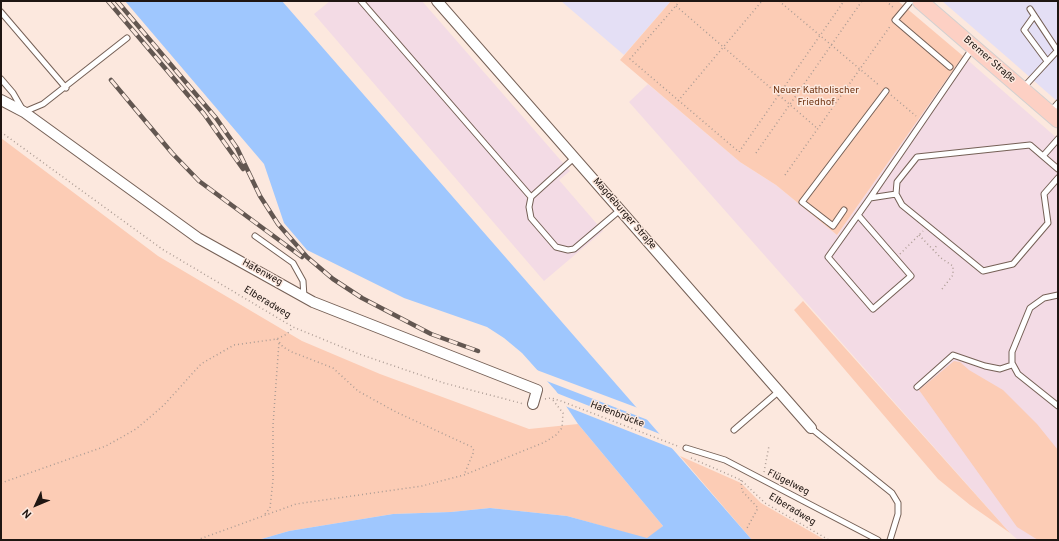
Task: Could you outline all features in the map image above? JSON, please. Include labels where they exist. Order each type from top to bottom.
[{"type":"main road","name":"Bremer Straße","points":[[926,3],[1022,89],[1055,112]]},
{"type":"street","name":"Magdeburger Straße","points":[[437,1],[811,428]]},
{"type":"street","name":"Hafenweg","points":[[1,100],[24,112],[198,238],[304,297],[537,390],[533,404]]},
{"type":"lane","points":[[361,1],[531,197]]},
{"type":"lane","points":[[910,1],[895,20],[950,67]]},
{"type":"lane","points":[[1022,89],[1058,50],[1030,9]]},
{"type":"lane","points":[[1,12],[66,88]]},
{"type":"lane","points":[[1034,16],[1024,30],[1048,61]]},
{"type":"lane","points":[[1,79],[13,93],[24,112],[43,104],[66,88],[127,38]]},
{"type":"lane","points":[[858,214],[911,276],[873,309],[828,257],[974,47]]},
{"type":"lane","points":[[844,210],[833,226],[802,202],[886,91]]},
{"type":"lane","points":[[1043,156],[1058,139]]},
{"type":"lane","points":[[1058,169],[1030,145],[917,157],[897,182],[896,194],[902,205],[983,271],[1013,264],[1048,223],[1044,194],[1058,178]]},
{"type":"lane","points":[[574,158],[531,197],[529,207],[531,218],[556,247],[563,250],[568,250],[579,246],[620,210]]},
{"type":"lane","points":[[870,198],[896,194]]},
{"type":"lane","points":[[255,236],[293,263],[303,281],[304,297]]},
{"type":"lane","points":[[1058,295],[1044,298],[1030,308],[1012,352],[1012,365],[1018,374],[1058,406]]},
{"type":"lane","points":[[917,387],[953,355],[985,366],[1000,369],[1012,365]]},
{"type":"lane","points":[[734,430],[778,392]]},
{"type":"lane","points":[[811,428],[892,493],[898,503],[898,514],[890,540]]},
{"type":"lane","name":"Flügelweg","points":[[685,449],[725,460],[878,540]]},
{"type":"path","points":[[680,1],[630,60],[739,152],[844,1]]},
{"type":"path","points":[[678,101],[762,1]]},
{"type":"path","points":[[779,1],[916,116]]},
{"type":"path","points":[[756,152],[862,1]]},
{"type":"path","points":[[886,1],[900,13]]},
{"type":"path","points":[[676,6],[818,128]]},
{"type":"path","points":[[785,175],[895,20]]},
{"type":"path","name":"Elberadweg","points":[[1,132],[162,249],[293,327],[359,354],[444,383],[520,404],[533,404],[551,398]]},
{"type":"path","points":[[895,258],[928,226]]},
{"type":"path","points":[[919,235],[941,258],[953,266],[953,275],[942,289]]},
{"type":"path","points":[[1,483],[106,446],[136,429],[149,418],[201,364],[234,345],[277,339],[287,334],[293,327]]},
{"type":"path","points":[[277,339],[292,352],[333,368],[358,391],[396,412],[472,446],[474,451],[464,475]]},
{"type":"path","points":[[264,516],[270,508],[272,494],[272,425],[279,342]]},
{"type":"path","points":[[197,540],[296,504],[422,486],[464,475],[545,442],[556,435],[562,428],[563,413],[551,398]]},
{"type":"path","name":"Hafenbrücke","points":[[551,398],[685,449]]},
{"type":"path","points":[[761,479],[766,467],[769,446]]},
{"type":"path","name":"Elberadweg","points":[[689,456],[694,460],[741,480],[765,503],[829,540]]},
{"type":"path","points":[[741,480],[742,491],[758,508],[746,530]]},
{"type":"shaded area","points":[[330,1],[422,1],[570,171],[559,180],[603,231],[544,281],[314,14]]},
{"type":"shaded area","points":[[561,1],[671,1],[624,55]]},
{"type":"shaded area","points":[[942,1],[1058,1],[1058,102],[1008,58]]},
{"type":"shaded area","points":[[963,56],[1058,139],[1058,540],[1018,540],[1010,533],[629,102],[648,84],[740,162],[776,185],[837,235]]},
{"type":"green space","name":"Neuer Katholischer Friedhof","points":[[671,1],[898,1],[963,56],[837,235],[776,185],[740,162],[620,60]]},
{"type":"green space","points":[[1,138],[158,256],[302,341],[380,374],[529,429],[578,424],[663,526],[648,539],[567,516],[490,508],[451,512],[393,514],[289,531],[258,540],[1,540]]},
{"type":"green space","points":[[803,301],[1010,533],[970,505],[938,479],[794,310]]},
{"type":"green space","points":[[954,361],[960,362],[969,370],[1003,390],[1037,424],[1058,450],[1058,540],[1038,540],[1017,527],[919,390]]},
{"type":"green space","points":[[680,456],[741,483],[761,503],[825,540],[752,540]]},
{"type":"water","points":[[125,1],[282,1],[752,540],[258,540],[289,531],[393,514],[451,512],[490,508],[567,516],[647,538],[663,526],[578,424],[556,391],[522,353],[504,338],[487,327],[404,298],[307,250],[284,223],[264,164]]},
{"type":"pier","points":[[534,369],[638,408],[648,420],[544,380]]},
{"type":"pier","points":[[554,392],[660,434],[674,449],[565,406]]},
{"type":"railway","points":[[108,1],[204,114],[243,169]]},
{"type":"railway","points":[[117,1],[216,118],[237,148],[260,196],[278,224],[307,257],[333,279],[362,298],[431,334],[478,351]]},
{"type":"railway","points":[[111,80],[172,153],[199,181],[302,257]]}]
